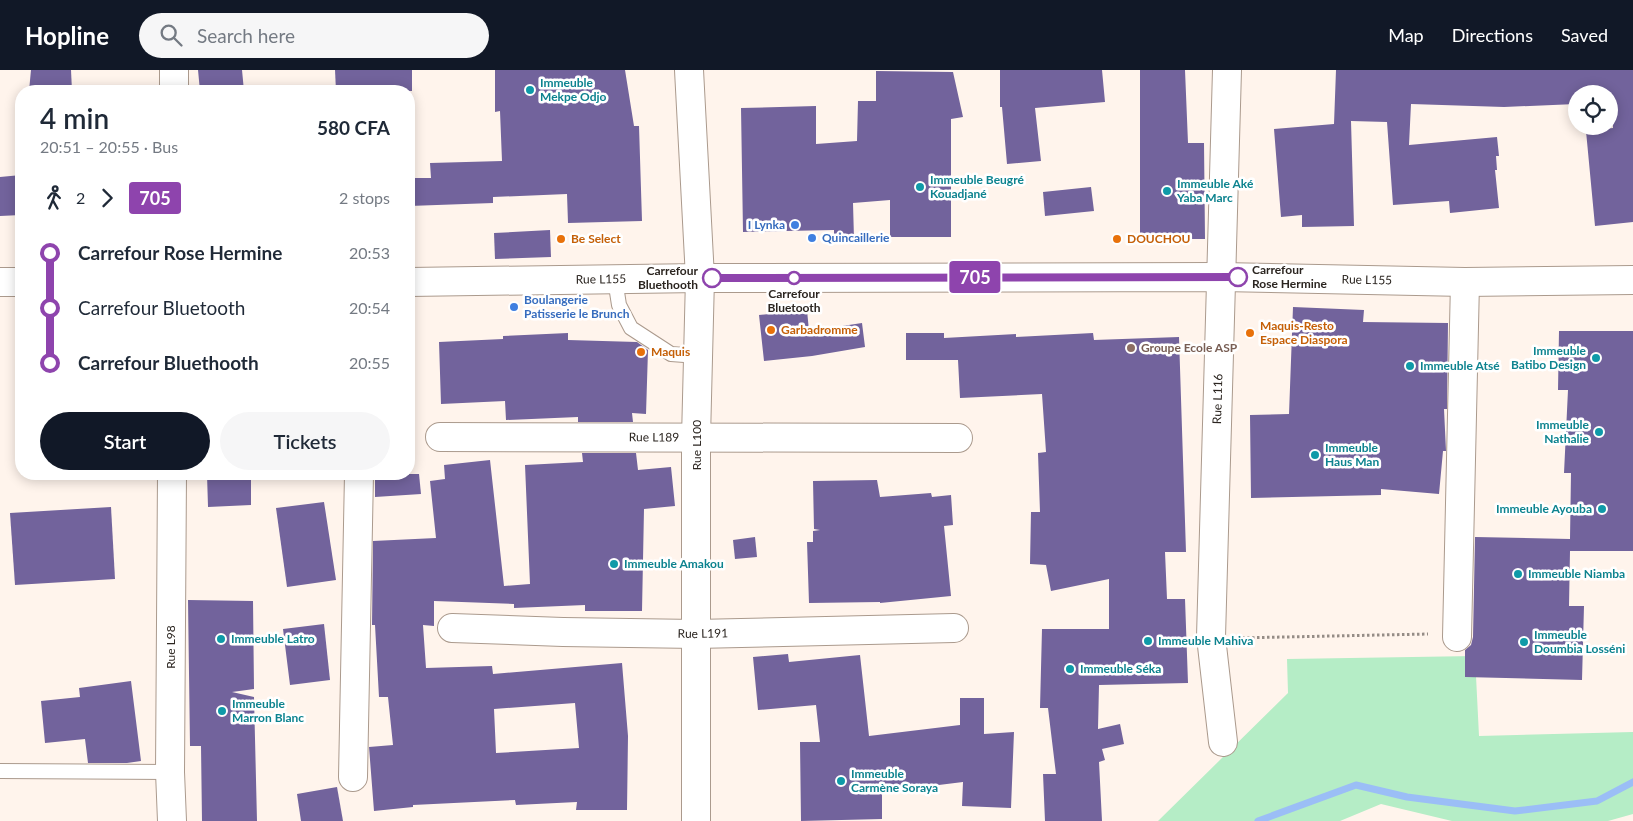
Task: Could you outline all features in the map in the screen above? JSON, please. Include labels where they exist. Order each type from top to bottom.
[{"type":"street","points":[[174,70],[174,85]]},
{"type":"street","name":"Rue L100","points":[[689,70],[700,278],[696,438],[696,821]]},
{"type":"street","name":"Rue L116","points":[[1224,742],[1211,637],[1227,70]]},
{"type":"street","name":"Rue L155","points":[[415,282],[700,278],[1222,277],[1465,282],[1633,280]]},
{"type":"street","points":[[0,282],[15,282]]},
{"type":"street","points":[[1456,637],[1465,282]]},
{"type":"street","name":"Rue L189","points":[[440,437],[958,438]]},
{"type":"street","name":"Rue L98","points":[[172,480],[170,772],[172,821]]},
{"type":"street","points":[[353,777],[359,480]]},
{"type":"street","name":"Rue L191","points":[[452,628],[696,634],[954,628]]},
{"type":"lane","points":[[615,279],[618,305],[631,328],[670,354],[698,356]]},
{"type":"lane","points":[[0,771],[170,772]]},
{"type":"path","points":[[1211,637],[1225,639],[1428,634]]},
{"type":"green space","points":[[1475,656],[1479,736],[1633,732],[1633,814],[1608,821],[1452,821],[1381,804],[1340,821],[1158,821],[1288,693],[1287,659]]},
{"type":"building","points":[[31,70],[71,70],[72,85],[30,85]]},
{"type":"building","points":[[198,70],[242,70],[243,85],[199,85]]},
{"type":"building","points":[[335,70],[412,70],[412,85],[336,85]]},
{"type":"building","points":[[495,70],[625,70],[634,126],[639,126],[642,221],[568,223],[567,194],[493,197],[493,203],[415,206],[415,178],[431,178],[430,163],[502,161],[500,111],[495,112]]},
{"type":"building","points":[[1000,70],[1102,70],[1105,102],[1035,108],[1041,161],[1007,164],[1002,107],[1000,107]]},
{"type":"building","name":"Immeuble Aké Yaba Marc","points":[[1140,70],[1185,70],[1188,143],[1204,143],[1205,239],[1140,239]]},
{"type":"building","points":[[1336,70],[1633,70],[1633,222],[1595,226],[1586,135],[1618,135],[1618,85],[1568,85],[1568,104],[1504,107],[1411,104],[1409,145],[1497,137],[1499,156],[1496,156],[1497,170],[1495,170],[1499,208],[1450,213],[1449,201],[1393,205],[1387,122],[1351,121],[1354,226],[1302,227],[1302,215],[1281,217],[1274,129],[1334,124]]},
{"type":"building","points":[[876,71],[953,72],[963,117],[951,119],[951,237],[890,237],[890,200],[853,203],[854,239],[834,239],[834,230],[743,232],[741,108],[816,106],[816,144],[857,141],[858,101],[876,101]]},
{"type":"building","points":[[15,176],[15,215],[0,216],[0,177]]},
{"type":"building","points":[[1091,187],[1094,211],[1045,216],[1043,192]]},
{"type":"building","points":[[550,230],[551,257],[495,259],[494,233]]},
{"type":"building","points":[[1293,307],[1364,310],[1363,322],[1448,323],[1447,409],[1444,409],[1446,451],[1443,451],[1439,494],[1381,489],[1381,495],[1251,498],[1250,415],[1289,414]]},
{"type":"building","points":[[807,310],[809,331],[862,323],[865,347],[812,356],[764,361],[759,315]]},
{"type":"building","points":[[1559,331],[1633,331],[1633,551],[1570,551],[1569,606],[1584,606],[1582,680],[1465,677],[1465,650],[1471,645],[1473,637],[1475,537],[1570,539],[1571,473],[1564,473],[1568,390],[1558,390]]},
{"type":"building","points":[[568,333],[568,340],[637,342],[648,350],[646,414],[632,413],[633,422],[578,422],[578,417],[506,420],[505,401],[441,404],[439,342],[503,339],[503,336]]},
{"type":"building","points":[[906,333],[944,333],[944,338],[1016,334],[1016,337],[1093,333],[1094,340],[1179,337],[1186,552],[1165,552],[1167,599],[1185,599],[1188,683],[1099,685],[1098,729],[1120,724],[1124,744],[1102,749],[1105,760],[1099,762],[1102,821],[1045,821],[1043,774],[1056,774],[1048,708],[1040,708],[1042,629],[1109,629],[1109,579],[1051,591],[1046,565],[1030,564],[1031,512],[1040,512],[1038,453],[1046,452],[1042,394],[960,398],[958,360],[906,360]]},
{"type":"building","points":[[582,453],[636,453],[638,470],[671,467],[675,506],[644,509],[642,611],[585,611],[585,605],[514,608],[514,604],[434,601],[434,626],[423,625],[426,668],[492,666],[493,674],[622,663],[628,736],[627,810],[576,810],[577,802],[516,805],[515,800],[413,805],[413,807],[374,811],[369,747],[393,745],[388,697],[379,697],[375,625],[372,625],[373,541],[436,538],[430,481],[445,479],[444,465],[490,460],[504,586],[530,584],[525,465],[583,462]],"holes":[[[575,703],[579,748],[496,753],[494,709]]]},
{"type":"building","points":[[415,474],[419,474],[421,494],[375,497],[375,480],[415,480]]},
{"type":"building","points":[[207,480],[251,480],[251,505],[208,507]]},
{"type":"building","points":[[877,480],[880,497],[931,493],[932,497],[951,495],[953,525],[944,526],[951,596],[880,603],[809,603],[807,542],[813,542],[813,531],[820,530],[814,529],[813,481]]},
{"type":"building","points":[[324,502],[336,580],[287,587],[276,508]]},
{"type":"building","points":[[111,507],[115,579],[15,585],[10,513]]},
{"type":"building","points":[[755,537],[757,557],[735,559],[733,540]]},
{"type":"building","points":[[188,600],[253,601],[254,689],[232,692],[254,697],[257,821],[202,821],[201,746],[190,746]]},
{"type":"building","points":[[324,624],[330,680],[290,685],[283,629]]},
{"type":"building","points":[[788,654],[789,662],[860,655],[869,736],[960,725],[960,698],[984,698],[984,734],[1014,732],[1011,808],[962,806],[963,782],[882,792],[882,819],[801,821],[800,742],[820,742],[816,705],[758,710],[753,657]]},
{"type":"building","points":[[131,681],[141,761],[88,763],[85,739],[45,743],[41,701],[80,697],[79,688]]},
{"type":"building","points":[[337,787],[343,821],[301,821],[297,794]]},
{"type":"waterway","points":[[1258,821],[1356,785],[1407,797],[1515,811],[1597,801],[1633,782]]},
{"type":"bus line","name":"705","points":[[712,278],[1238,277]]},
{"type":"place","name":"Immeuble Mekpe Odjo","points":[[530,90]]},
{"type":"place","name":"Immeuble Beugré Kouadjané","points":[[920,187]]},
{"type":"place","name":"Immeuble Aké Yaba Marc","points":[[1167,191]]},
{"type":"place","name":"I Lynka","points":[[795,225]]},
{"type":"place","name":"Quincaillerie","points":[[812,238]]},
{"type":"place","name":"Be Select","points":[[561,239]]},
{"type":"place","name":"DOUCHOU","points":[[1117,239]]},
{"type":"place","name":"Carrefour Rose Hermine","points":[[1238,277]]},
{"type":"place","name":"Carrefour Bluethooth","points":[[712,278]]},
{"type":"place","name":"Carrefour Bluetooth","points":[[794,278]]},
{"type":"place","name":"Boulangerie Patisserie le Brunch","points":[[514,307]]},
{"type":"place","name":"Garbadromme","points":[[771,330]]},
{"type":"place","name":"Maquis-Resto Espace Diaspora","points":[[1250,333]]},
{"type":"place","name":"Groupe Ecole ASP","points":[[1131,348]]},
{"type":"place","name":"Maquis","points":[[641,352]]},
{"type":"place","name":"Immeuble Batibo Design","points":[[1596,358]]},
{"type":"place","name":"Immeuble Atsé","points":[[1410,366]]},
{"type":"place","name":"Immeuble Nathalie","points":[[1599,432]]},
{"type":"place","name":"Immeuble Haus Man","points":[[1315,455]]},
{"type":"place","name":"Immeuble Ayouba","points":[[1602,509]]},
{"type":"place","name":"Immeuble Amakou","points":[[614,564]]},
{"type":"place","name":"Immeuble Niamba","points":[[1518,574]]},
{"type":"place","name":"Immeuble Latro","points":[[221,639]]},
{"type":"place","name":"Immeuble Mahiva","points":[[1148,641]]},
{"type":"place","name":"Immeuble Doumbia Losséni","points":[[1524,642]]},
{"type":"place","name":"Immeuble Séka","points":[[1070,669]]},
{"type":"place","name":"Immeuble Marron Blanc","points":[[222,711]]},
{"type":"place","name":"Immeuble Carmène Soraya","points":[[841,781]]}]
